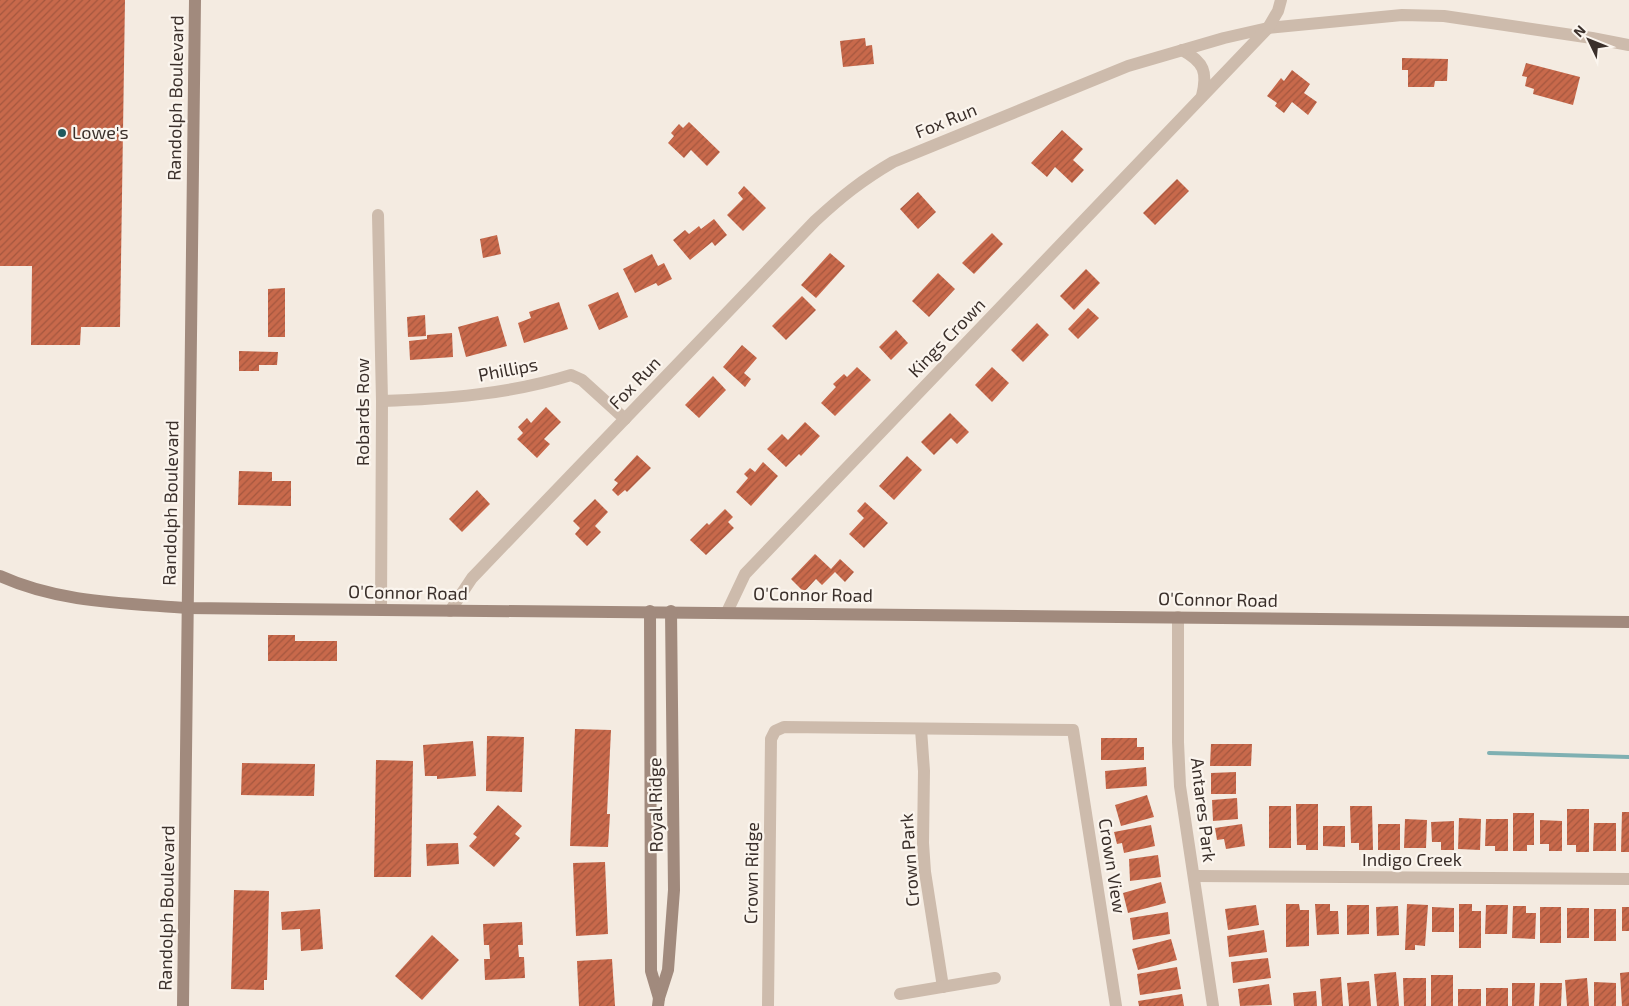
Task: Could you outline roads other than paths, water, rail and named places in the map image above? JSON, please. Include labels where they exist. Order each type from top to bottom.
[{"type":"main road","name":"Randolph Boulevard","points":[[183,1006],[195,0]]},
{"type":"main road","name":"O'Connor Road","points":[[0,576],[34,588],[89,600],[187,608],[671,611],[1629,622]]},
{"type":"main road","name":"Royal Ridge","points":[[650,611],[651,971],[659,1002]]},
{"type":"main road","name":"Royal Ridge","points":[[659,1002],[668,970],[674,890],[671,611]]},
{"type":"street","name":"Kings Crown","points":[[727,612],[745,574],[1268,28],[1278,11],[1281,0]]},
{"type":"street","name":"Fox Run","points":[[450,611],[472,578],[814,221],[843,194],[893,162],[1128,66],[1224,38],[1268,28],[1402,16],[1444,16],[1629,45]]},
{"type":"street","points":[[1182,50],[1192,55],[1202,65],[1206,81],[1202,96]]},
{"type":"street","name":"Robards Row","points":[[378,215],[382,402],[381,610]]},
{"type":"street","name":"Phillips","points":[[382,402],[429,400],[495,392],[571,375],[582,380],[625,420]]},
{"type":"street","name":"Antares Park","points":[[1178,617],[1180,786],[1213,1006]]},
{"type":"street","name":"Crown Ridge","points":[[768,1006],[771,740],[775,731],[784,726],[921,729]]},
{"type":"street","name":"Crown View","points":[[921,729],[1074,730],[1116,1006]]},
{"type":"street","name":"Crown Park","points":[[921,729],[924,771],[923,843],[925,872],[943,987]]},
{"type":"street","name":"Indigo Creek","points":[[1194,876],[1629,879]]},
{"type":"street","points":[[900,994],[995,978]]},
{"type":"waterway","points":[[1489,753],[1629,757]]},
{"type":"place","name":"Lowe's","points":[[62,133]]}]
